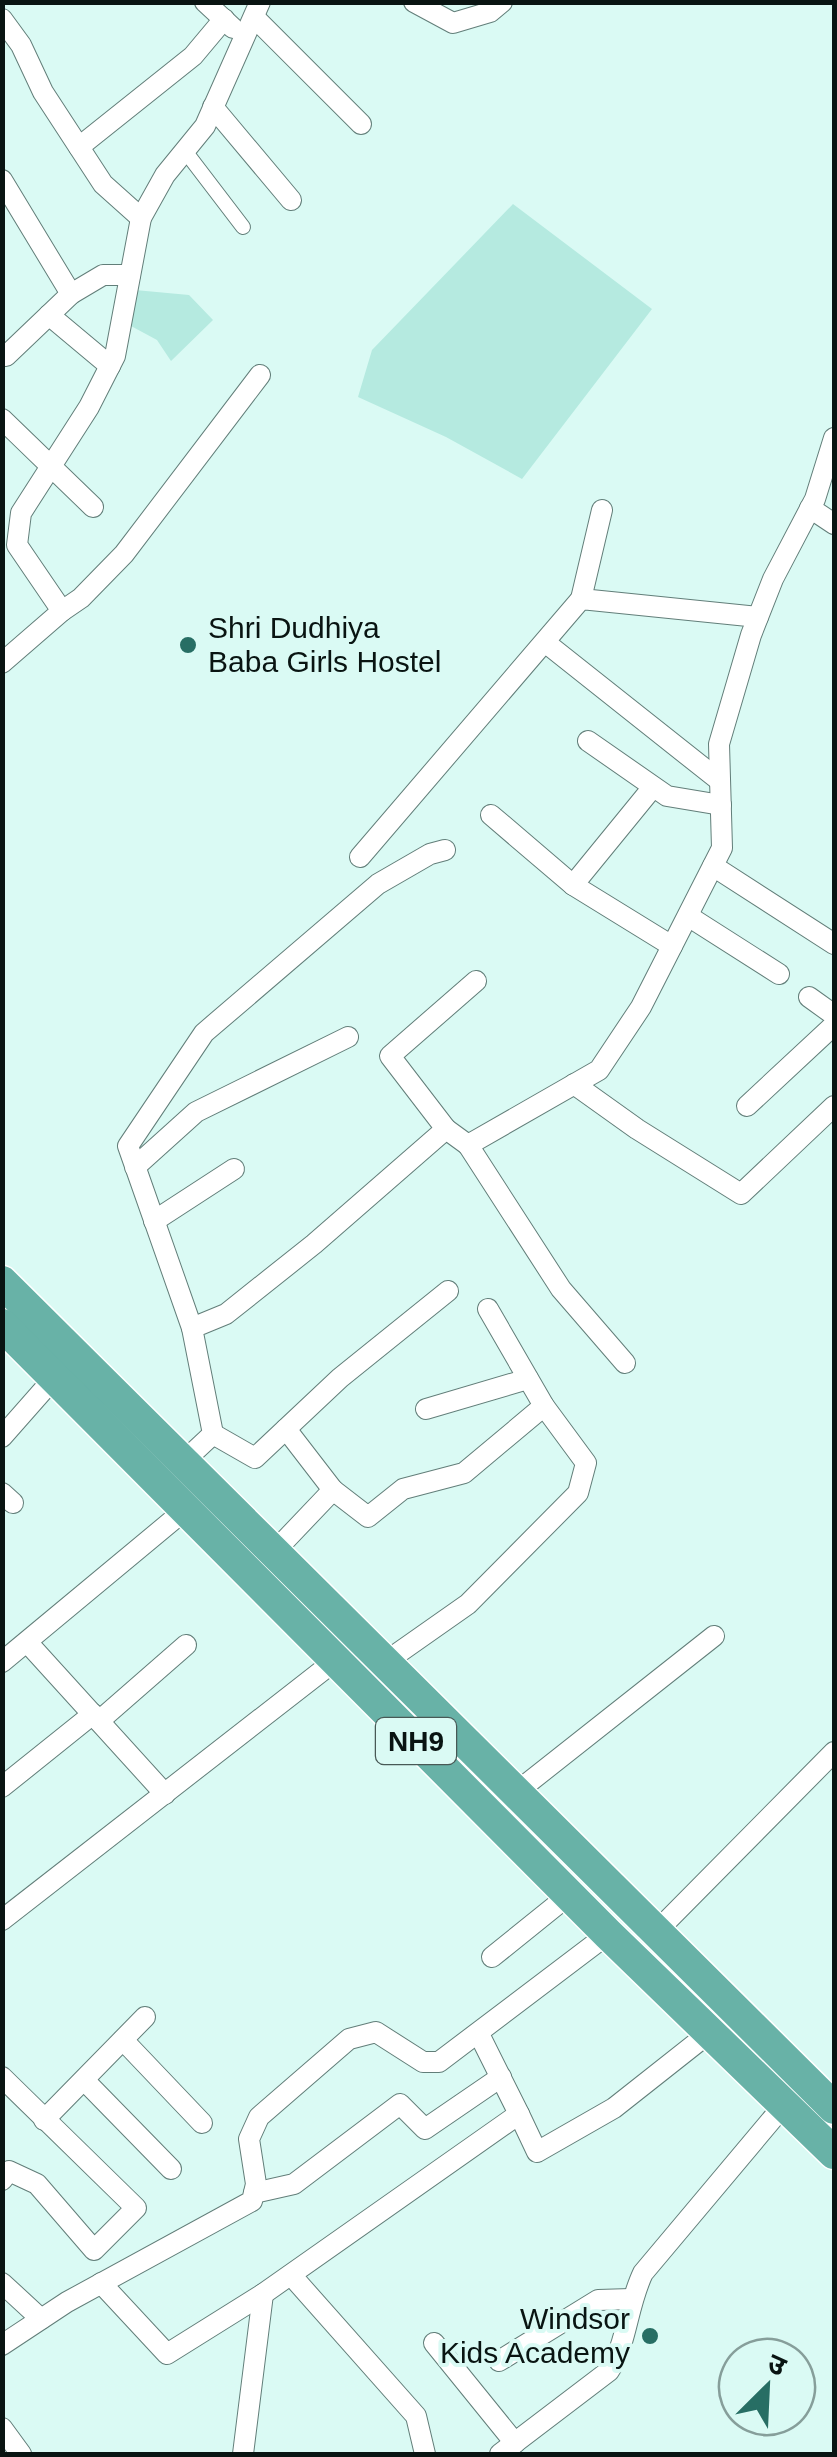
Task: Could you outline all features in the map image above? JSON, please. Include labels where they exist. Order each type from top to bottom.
[{"type":"highway","name":"NH9","points":[[2,1282],[834,2108]]},
{"type":"highway","name":"NH9","points":[[2,1326],[569,1896],[834,2153]]},
{"type":"street","points":[[205,2],[245,39]]},
{"type":"street","points":[[414,2],[453,23],[490,12],[502,2]]},
{"type":"street","points":[[62,611],[10,536],[115,356],[141,218],[165,175],[204,126],[257,10],[361,124]]},
{"type":"street","points":[[79,147],[193,56],[224,19]]},
{"type":"street","points":[[2,20],[12,50],[102,184],[141,218]]},
{"type":"street","points":[[213,107],[291,200]]},
{"type":"street","points":[[184,150],[243,227]]},
{"type":"street","points":[[2,180],[72,294]]},
{"type":"street","points":[[6,356],[72,294],[103,275],[130,275]]},
{"type":"street","points":[[49,316],[110,366]]},
{"type":"street","points":[[2,663],[81,598],[124,554],[260,376]]},
{"type":"street","points":[[2,420],[93,507]]},
{"type":"street","points":[[468,1145],[599,1070],[641,1007],[722,848],[719,744],[772,578],[810,508],[834,438]]},
{"type":"street","points":[[810,508],[834,524]]},
{"type":"street","points":[[360,857],[581,599],[602,510]]},
{"type":"street","points":[[581,599],[758,617]]},
{"type":"street","points":[[546,643],[720,781]]},
{"type":"street","points":[[588,742],[666,796],[721,804]]},
{"type":"street","points":[[572,885],[654,787]]},
{"type":"street","points":[[491,815],[572,885],[672,946]]},
{"type":"street","points":[[446,850],[430,854],[378,884],[204,1032],[128,1146],[192,1328],[213,1434],[255,1458],[340,1378],[448,1291]]},
{"type":"street","points":[[713,866],[834,944]]},
{"type":"street","points":[[688,916],[778,974]]},
{"type":"street","points":[[476,981],[390,1056],[446,1129],[468,1145],[561,1289],[625,1363]]},
{"type":"street","points":[[809,997],[834,1015]]},
{"type":"street","points":[[746,1106],[834,1024]]},
{"type":"street","points":[[135,1167],[196,1112],[348,1037]]},
{"type":"street","points":[[574,1084],[637,1130],[741,1194],[834,1106]]},
{"type":"street","points":[[192,1328],[226,1314],[314,1244],[446,1129]]},
{"type":"street","points":[[154,1222],[234,1169]]},
{"type":"street","points":[[384,1663],[468,1604],[578,1494],[586,1464],[544,1406],[488,1309]]},
{"type":"street","points":[[2,1437],[54,1378]]},
{"type":"street","points":[[426,1409],[528,1379]]},
{"type":"street","points":[[286,1429],[333,1490],[368,1517],[403,1490],[464,1473],[544,1406]]},
{"type":"street","points":[[182,1463],[213,1434]]},
{"type":"street","points":[[273,1554],[333,1490]]},
{"type":"street","points":[[2,1662],[186,1510]]},
{"type":"street","points":[[514,1794],[714,1636]]},
{"type":"street","points":[[28,1642],[165,1794]]},
{"type":"street","points":[[2,1787],[96,1718],[186,1644]]},
{"type":"street","points":[[2,1920],[336,1660]]},
{"type":"street","points":[[655,1933],[834,1752]]},
{"type":"street","points":[[492,1957],[569,1896]]},
{"type":"street","points":[[2,2345],[102,2283],[252,2201],[256,2184],[249,2139],[260,2117],[349,2039],[376,2032],[423,2062],[439,2062],[608,1934]]},
{"type":"street","points":[[44,2120],[145,2017]]},
{"type":"street","points":[[479,2034],[536,2152],[614,2108],[709,2033]]},
{"type":"street","points":[[123,2040],[202,2123]]},
{"type":"street","points":[[2,2077],[136,2208],[94,2250],[37,2184],[9,2171],[2,2180]]},
{"type":"street","points":[[254,2193],[294,2184],[400,2104],[424,2129],[501,2077]]},
{"type":"street","points":[[84,2080],[171,2170]]},
{"type":"street","points":[[434,2343],[507,2449],[609,2371],[618,2357],[630,2300],[643,2274],[784,2105]]},
{"type":"street","points":[[102,2283],[167,2354],[262,2294],[520,2114]]},
{"type":"street","points":[[291,2274],[416,2416],[425,2454]]},
{"type":"street","points":[[2,2283],[41,2319]]},
{"type":"street","points":[[244,2454],[262,2294]]},
{"type":"street","points":[[499,2361],[598,2300],[630,2300]]},
{"type":"street","points":[[2,2428],[21,2454]]},
{"type":"green space","points":[[513,204],[652,309],[522,479],[446,437],[358,397],[372,350]]},
{"type":"green space","points":[[135,290],[189,295],[213,320],[171,361],[157,340],[131,326]]},
{"type":"place","name":"Shri Dudhiya Baba Girls Hostel","points":[[188,645]]},
{"type":"place","name":"Windsor Kids Academy","points":[[650,2336]]}]
